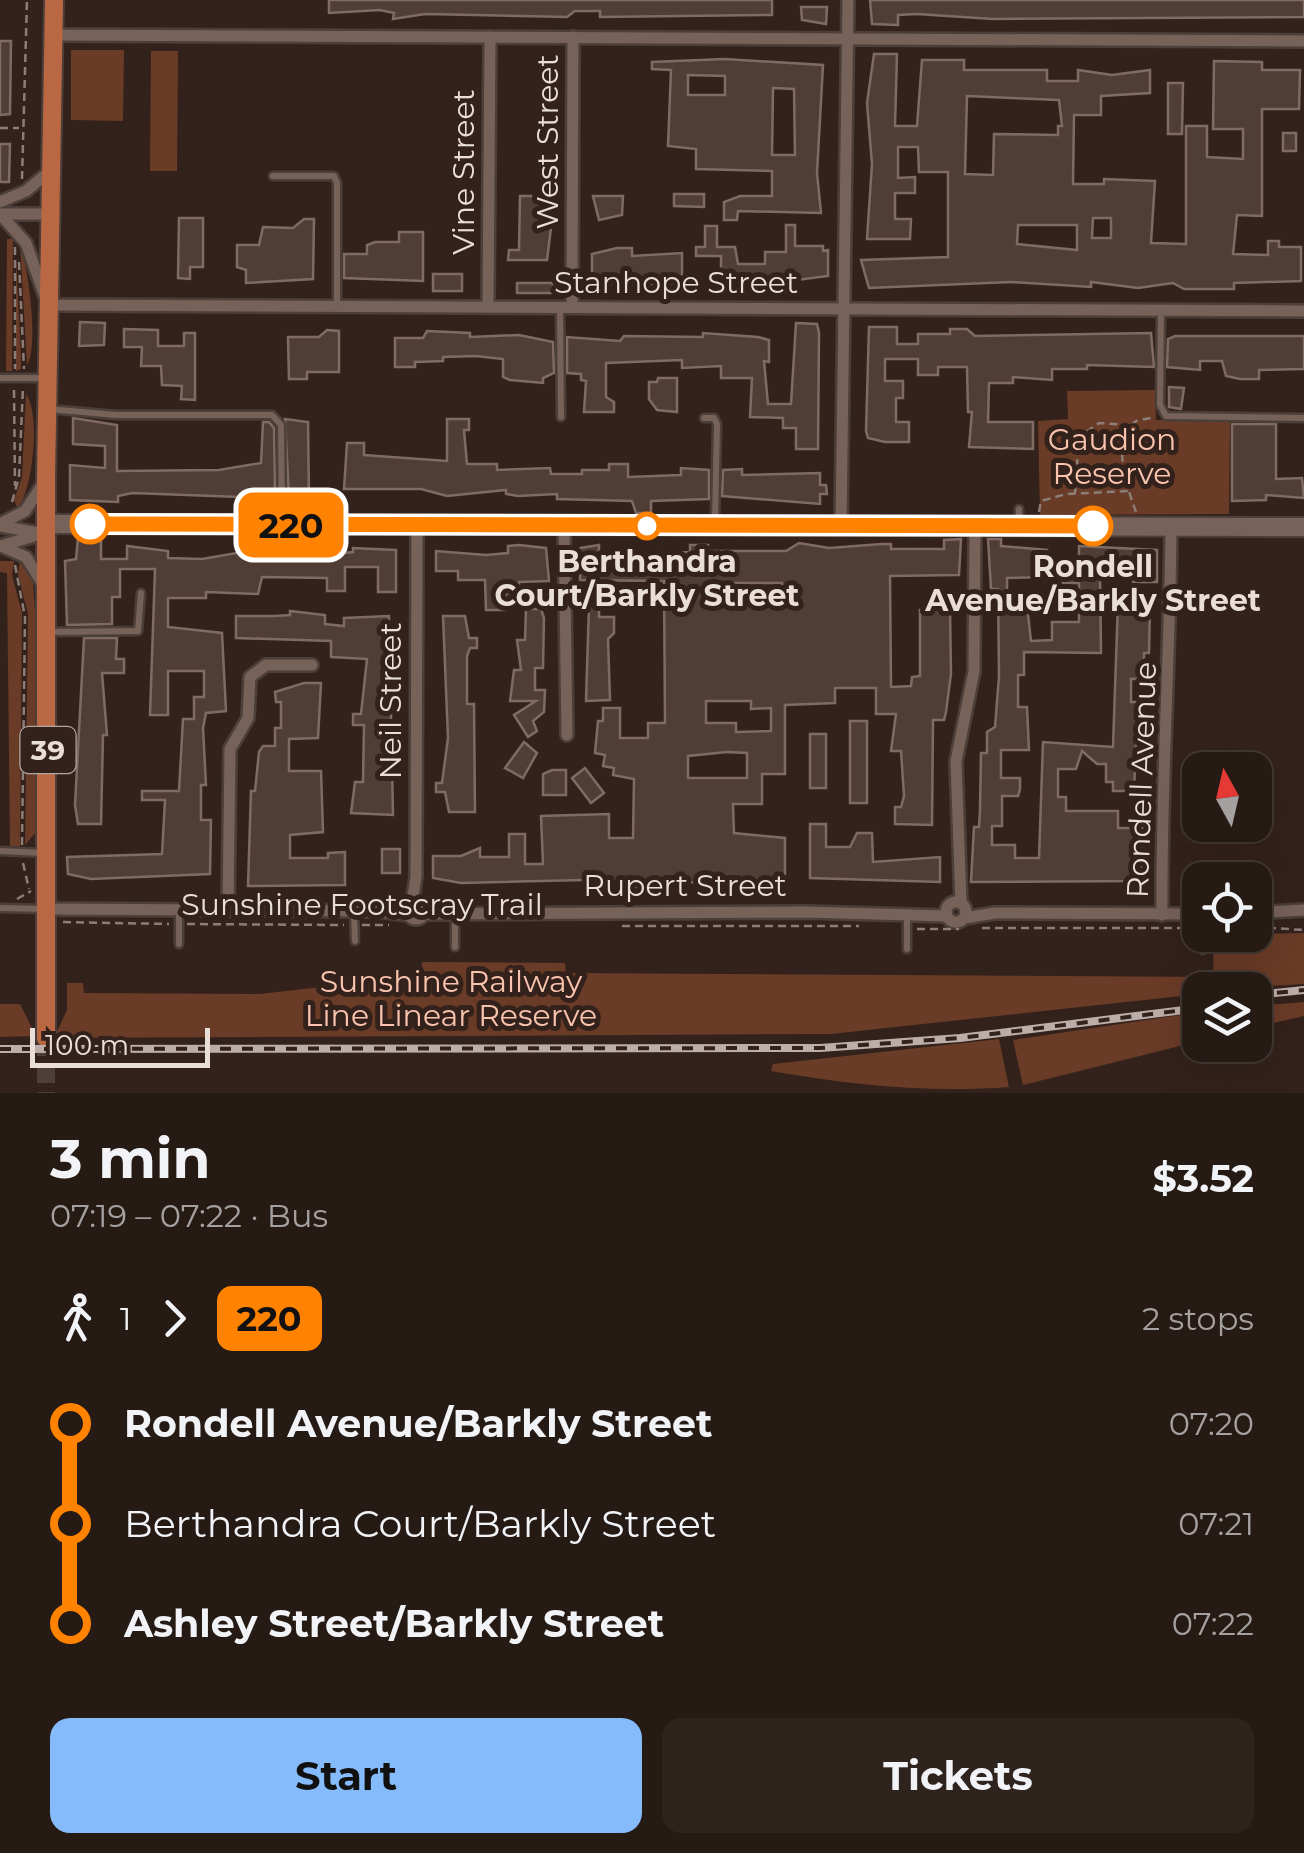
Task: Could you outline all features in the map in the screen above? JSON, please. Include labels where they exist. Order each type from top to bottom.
[{"type":"main road","name":"39","points":[[46,1038],[45,531],[53,29],[50,0]]},
{"type":"street","points":[[842,526],[848,0]]},
{"type":"street","points":[[53,29],[490,37],[1304,41]]},
{"type":"street","name":"Vine Street","points":[[488,306],[490,37]]},
{"type":"street","name":"West Street","points":[[566,307],[573,37]]},
{"type":"street","points":[[0,202],[26,191],[50,172]]},
{"type":"street","points":[[0,214],[49,214]]},
{"type":"street","points":[[0,214],[26,243],[48,305]]},
{"type":"street","name":"Stanhope Street","points":[[48,305],[1304,310]]},
{"type":"street","points":[[0,525],[25,511],[46,479]]},
{"type":"street","points":[[0,525],[45,531],[282,525],[975,527],[1019,518],[1171,526],[1304,527]]},
{"type":"street","name":"Neil Street","points":[[415,911],[416,525]]},
{"type":"street","points":[[564,525],[566,735]]},
{"type":"street","name":"Rondell Avenue","points":[[1162,915],[1162,720],[1171,649],[1171,526]]},
{"type":"street","points":[[956,909],[956,761],[974,671],[975,527]]},
{"type":"street","points":[[0,546],[45,531]]},
{"type":"street","points":[[0,546],[26,557],[48,592]]},
{"type":"street","points":[[228,911],[230,749],[248,718],[250,677],[266,665],[312,665]]},
{"type":"street","name":"Rupert Street","points":[[47,909],[179,917],[228,911],[956,909],[1182,914]]},
{"type":"street","points":[[1272,913],[1304,913]]},
{"type":"lane","points":[[273,176],[327,176],[337,183],[337,306]]},
{"type":"lane","points":[[560,417],[566,307]]},
{"type":"lane","points":[[1161,310],[1160,405],[1166,416],[1304,418]]},
{"type":"lane","points":[[0,378],[48,378]]},
{"type":"lane","points":[[47,409],[116,415],[272,415],[281,425],[282,525]]},
{"type":"lane","points":[[704,418],[714,418],[717,424],[715,526]]},
{"type":"lane","points":[[48,632],[138,630],[141,593]]},
{"type":"lane","points":[[0,852],[47,854]]},
{"type":"lane","points":[[0,908],[47,909]]},
{"type":"lane","points":[[354,911],[354,940]]},
{"type":"lane","points":[[454,911],[455,948]]},
{"type":"lane","points":[[907,949],[907,928],[913,912]]},
{"type":"lane","points":[[179,917],[179,944]]},
{"type":"path","points":[[21,182],[25,158],[21,128],[27,0]]},
{"type":"path","points":[[0,128],[21,128]]},
{"type":"path","points":[[15,371],[15,236],[22,283],[24,367]]},
{"type":"path","points":[[13,510],[14,388]]},
{"type":"path","points":[[15,488],[20,478],[23,392]]},
{"type":"path","points":[[1075,493],[1079,437],[1099,422],[1130,425],[1166,416]]},
{"type":"path","points":[[1130,425],[1124,446],[1129,491],[1137,514]]},
{"type":"path","points":[[1039,513],[1041,501],[1075,493],[1129,491]]},
{"type":"path","points":[[8,900],[29,891],[22,852],[25,618],[15,572],[18,558]]},
{"type":"path","name":"Sunshine Footscray Trail","points":[[64,924],[179,917],[354,925],[415,911]]},
{"type":"path","points":[[608,926],[876,926]]},
{"type":"path","points":[[907,928],[1182,928]]},
{"type":"path","points":[[1272,928],[1304,930]]},
{"type":"green space","points":[[71,50],[124,50],[123,121],[71,120]]},
{"type":"green space","points":[[151,51],[178,51],[177,171],[150,171]]},
{"type":"green space","points":[[7,239],[13,239],[12,371],[6,371]]},
{"type":"green space","points":[[20,244],[32,324],[27,365]]},
{"type":"green space","points":[[16,257],[21,369],[16,371]]},
{"type":"green space","name":"Gaudion Reserve","points":[[1155,390],[1156,420],[1230,421],[1229,514],[1040,515],[1038,421],[1068,419],[1067,391]]},
{"type":"green space","points":[[26,394],[33,418],[33,451],[28,485],[18,509],[14,500],[22,477]]},
{"type":"green space","points":[[20,560],[33,582],[36,630],[36,832],[25,845],[28,614],[18,574]]},
{"type":"green space","points":[[0,561],[14,561],[12,575],[22,613],[20,846],[10,846],[7,573],[0,572]]},
{"type":"green space","name":"Sunshine Railway Line Linear Reserve","points":[[1304,933],[1304,984],[1272,986],[1272,972],[1213,972],[1214,952],[1272,952],[1272,934]]},
{"type":"green space","name":"Sunshine Railway Line Linear Reserve","points":[[422,962],[565,963],[566,973],[1182,977],[1182,996],[831,1034],[54,1038],[67,1010],[67,983],[83,983],[84,993],[260,994],[321,987],[339,977],[421,977]]},
{"type":"green space","points":[[1304,1002],[1304,1016],[1272,1023],[1272,1005]]},
{"type":"green space","points":[[0,1004],[20,1004],[36,1036],[0,1037]]},
{"type":"green space","points":[[1182,1015],[1182,1045],[1023,1085],[1013,1040]]},
{"type":"green space","points":[[999,1039],[1009,1087],[890,1086],[771,1071],[773,1064]]},
{"type":"building","points":[[329,0],[772,0],[772,15],[600,17],[600,11],[575,11],[567,17],[425,14],[393,19],[394,13],[380,10],[329,13]]},
{"type":"building","points":[[870,0],[1304,0],[1304,17],[993,19],[917,14],[898,15],[898,25],[872,24]]},
{"type":"building","points":[[801,7],[827,7],[826,24],[802,20]]},
{"type":"building","points":[[0,41],[11,41],[10,114],[0,115]]},
{"type":"building","points":[[874,54],[897,54],[895,126],[917,126],[922,60],[964,60],[964,70],[1047,70],[1047,81],[1078,81],[1078,70],[1112,75],[1150,70],[1150,93],[1101,96],[1101,115],[1074,115],[1073,184],[1104,184],[1104,179],[1155,181],[1151,243],[1186,244],[1186,126],[1207,126],[1207,157],[1243,159],[1243,129],[1213,129],[1214,61],[1262,62],[1262,70],[1300,70],[1299,109],[1262,109],[1262,216],[1237,215],[1233,254],[1268,255],[1268,241],[1279,241],[1279,247],[1301,247],[1301,281],[1234,283],[1234,289],[1184,289],[1173,283],[1138,288],[1091,282],[1091,287],[1011,282],[869,288],[861,260],[948,257],[948,172],[919,172],[918,147],[898,147],[898,178],[915,177],[915,193],[895,193],[895,219],[911,219],[910,239],[867,239],[872,164],[867,103]],"holes":[[[967,96],[1059,100],[1062,126],[1058,126],[1058,135],[994,134],[993,175],[965,174]],[[1093,218],[1111,218],[1111,238],[1092,238]],[[1018,225],[1077,225],[1077,250],[1017,244]]]},
{"type":"building","points":[[725,59],[823,65],[817,173],[821,213],[738,211],[737,220],[724,220],[724,202],[740,196],[772,196],[772,171],[696,169],[696,149],[668,146],[671,70],[652,69],[652,62]],"holes":[[[688,75],[725,76],[725,95],[688,95]],[[773,88],[794,89],[795,155],[772,155]]]},
{"type":"building","points":[[1168,83],[1183,83],[1182,134],[1168,134]]},
{"type":"building","points":[[1283,133],[1296,133],[1296,151],[1283,151]]},
{"type":"building","points":[[0,144],[10,144],[9,182],[0,182]]},
{"type":"building","points":[[674,194],[704,194],[704,207],[674,206]]},
{"type":"building","points":[[520,196],[547,196],[551,228],[547,260],[508,260],[509,250],[519,250]]},
{"type":"building","points":[[593,196],[623,196],[622,215],[599,220]]},
{"type":"building","points":[[179,218],[203,218],[203,267],[190,267],[190,279],[178,278]]},
{"type":"building","points":[[304,219],[314,219],[313,279],[246,283],[246,270],[237,267],[237,245],[259,245],[263,227],[293,228]]},
{"type":"building","points":[[786,225],[795,225],[795,246],[823,246],[823,251],[828,250],[828,276],[759,285],[721,283],[721,256],[696,256],[696,247],[705,247],[705,226],[717,226],[717,247],[735,247],[738,264],[765,264],[765,252],[786,252]]},
{"type":"building","points":[[399,232],[423,232],[423,281],[344,278],[344,254],[367,254],[367,245],[375,242],[399,242]]},
{"type":"building","points":[[632,248],[632,256],[682,253],[682,283],[592,286],[592,254]]},
{"type":"building","points":[[433,274],[462,274],[462,291],[433,291]]},
{"type":"building","points":[[517,283],[553,283],[553,293],[517,293]]},
{"type":"building","points":[[80,322],[105,323],[104,345],[79,346]]},
{"type":"building","points":[[796,323],[817,324],[819,333],[818,449],[796,449],[796,428],[783,428],[783,418],[750,417],[752,378],[721,378],[721,366],[682,368],[682,360],[606,363],[606,397],[614,402],[614,412],[584,412],[586,381],[581,380],[581,374],[567,373],[567,337],[620,341],[624,336],[703,337],[703,333],[758,337],[769,340],[769,362],[764,361],[768,404],[791,404]]},
{"type":"building","points":[[869,327],[897,327],[897,344],[918,344],[918,334],[950,334],[950,329],[967,329],[975,336],[1151,333],[1154,367],[1087,365],[1087,369],[1052,369],[1052,380],[1013,377],[1013,383],[989,383],[988,422],[1033,422],[1033,449],[969,447],[972,412],[968,412],[967,367],[938,367],[938,375],[918,375],[918,359],[885,359],[885,381],[903,381],[903,398],[896,398],[896,422],[909,422],[909,442],[885,442],[868,438],[866,431]]},
{"type":"building","points":[[124,329],[158,330],[158,346],[184,346],[184,333],[195,333],[195,400],[181,399],[182,386],[162,385],[161,366],[141,366],[142,347],[124,347]]},
{"type":"building","points":[[327,330],[339,331],[339,372],[307,372],[307,379],[289,379],[288,337],[319,337]]},
{"type":"building","points":[[427,331],[470,333],[470,337],[519,335],[553,342],[554,373],[543,378],[543,383],[510,380],[503,377],[503,359],[476,356],[443,357],[443,361],[415,362],[415,367],[395,367],[395,338],[423,338]]},
{"type":"building","points":[[1304,336],[1304,369],[1259,370],[1259,379],[1240,379],[1226,376],[1222,361],[1200,361],[1200,370],[1167,367],[1168,339]]},
{"type":"building","points":[[658,378],[677,378],[677,412],[657,410],[649,399],[649,382],[657,382]]},
{"type":"building","points":[[1169,387],[1184,388],[1181,409],[1169,407]]},
{"type":"building","points":[[73,418],[117,425],[117,471],[219,470],[261,463],[263,422],[269,422],[274,428],[275,493],[240,497],[132,493],[118,496],[118,502],[70,500],[70,465],[105,468],[105,446],[73,444]]},
{"type":"building","points":[[285,419],[308,422],[309,499],[289,499]]},
{"type":"building","points":[[447,419],[469,419],[469,430],[464,430],[467,464],[497,464],[497,470],[550,468],[551,474],[582,474],[582,470],[609,470],[609,464],[628,464],[628,477],[681,475],[681,468],[709,470],[709,499],[651,501],[651,513],[636,513],[632,501],[557,499],[557,494],[518,496],[506,494],[506,490],[447,496],[421,489],[344,489],[347,443],[364,443],[364,455],[447,461]]},
{"type":"building","points":[[1232,424],[1276,424],[1276,479],[1302,478],[1304,498],[1266,495],[1266,500],[1232,501]]},
{"type":"building","points":[[742,469],[742,475],[820,473],[820,485],[826,485],[827,494],[820,494],[820,504],[722,496],[723,470]]},
{"type":"building","points":[[78,538],[101,539],[101,559],[127,559],[127,546],[168,551],[168,558],[202,559],[237,553],[237,545],[253,545],[253,553],[278,556],[353,552],[353,548],[396,550],[396,592],[378,592],[378,567],[345,567],[345,591],[327,591],[327,578],[262,577],[258,594],[206,592],[206,598],[168,598],[168,627],[222,633],[226,711],[206,713],[203,728],[206,785],[201,785],[201,820],[211,820],[210,874],[91,879],[68,874],[67,857],[162,854],[165,800],[142,800],[142,791],[179,791],[183,719],[194,719],[194,697],[204,697],[204,671],[168,671],[168,715],[150,715],[155,569],[120,569],[120,597],[112,597],[112,624],[67,625],[65,561],[76,559]]},
{"type":"building","points":[[961,539],[959,575],[890,576],[891,687],[911,686],[912,677],[920,676],[920,610],[950,609],[951,674],[946,712],[944,720],[933,720],[932,825],[895,824],[895,807],[901,807],[904,796],[901,751],[891,751],[896,714],[876,714],[876,688],[835,688],[835,703],[785,705],[785,774],[762,774],[762,804],[733,804],[734,833],[785,838],[785,879],[737,879],[732,885],[655,880],[644,887],[627,887],[627,879],[461,883],[433,878],[433,856],[461,856],[480,848],[480,857],[509,857],[509,834],[525,834],[525,864],[543,864],[541,816],[609,814],[609,838],[633,838],[634,779],[613,775],[614,768],[603,766],[605,755],[595,753],[598,721],[603,721],[603,708],[620,708],[620,738],[648,738],[648,723],[665,723],[664,581],[580,580],[580,548],[599,545],[599,555],[642,561],[642,554],[690,552],[690,545],[708,545],[707,551],[786,551],[799,543],[829,548],[891,544],[891,549],[944,549],[944,540]],"holes":[[[735,583],[782,583],[781,605],[735,605]],[[706,701],[751,701],[751,709],[771,708],[771,731],[736,732],[736,723],[706,723]],[[747,753],[747,778],[688,778],[688,756]]]},
{"type":"building","points":[[988,539],[1001,539],[1001,546],[1047,550],[1047,558],[1060,559],[1079,559],[1079,546],[1157,550],[1157,582],[1133,582],[1133,572],[1100,573],[1101,653],[1024,652],[1024,675],[1018,675],[1018,707],[1027,707],[1029,750],[1001,750],[1001,778],[1020,778],[1020,789],[1018,796],[1002,796],[1002,826],[992,826],[992,845],[1015,845],[1015,858],[1039,858],[1043,742],[1113,747],[1118,602],[1140,601],[1144,608],[1150,608],[1149,653],[1144,653],[1144,667],[1138,667],[1138,679],[1131,679],[1131,702],[1138,702],[1134,791],[1113,791],[1113,782],[1106,782],[1106,764],[1097,764],[1082,751],[1076,769],[1058,769],[1058,797],[1066,797],[1066,811],[1118,811],[1118,828],[1143,828],[1142,881],[971,882],[974,827],[979,827],[981,753],[987,753],[987,732],[995,727],[999,676],[998,589],[991,589]],"holes":[[[1051,577],[1051,583],[1079,583],[1079,622],[1052,622],[1052,640],[1031,641],[1027,605],[1007,606],[1007,578]]]},
{"type":"building","points":[[508,546],[546,548],[549,581],[519,582],[519,594],[506,593],[506,610],[486,610],[485,580],[458,580],[458,571],[436,571],[436,551],[486,555],[508,553]]},
{"type":"building","points":[[589,605],[599,605],[599,617],[614,617],[614,633],[608,639],[610,700],[586,701]]},
{"type":"building","points":[[526,609],[541,609],[544,618],[543,668],[535,668],[535,690],[545,690],[544,712],[533,721],[537,731],[528,737],[514,715],[536,701],[510,701],[514,670],[521,670],[517,640],[525,640]]},
{"type":"building","points":[[290,611],[325,615],[325,624],[344,626],[344,618],[389,616],[393,815],[351,813],[355,782],[363,782],[364,725],[353,725],[353,714],[361,714],[367,659],[331,657],[331,641],[236,638],[236,616],[290,615]]},
{"type":"building","points":[[443,616],[465,616],[469,638],[477,638],[477,648],[470,648],[467,656],[467,704],[474,704],[475,812],[449,812],[445,792],[436,792],[436,783],[442,783],[448,738]]},
{"type":"building","points":[[84,638],[117,638],[116,659],[124,659],[124,673],[102,673],[107,735],[103,735],[101,824],[78,824],[75,805]]},
{"type":"building","points":[[304,683],[321,683],[318,738],[289,739],[289,771],[321,771],[323,832],[290,835],[290,858],[328,858],[328,853],[345,852],[345,885],[248,886],[251,791],[255,791],[259,752],[263,746],[275,746],[275,728],[281,728],[281,702],[276,702],[275,692]]},
{"type":"building","points":[[850,721],[867,721],[867,803],[850,803]]},
{"type":"building","points":[[810,734],[826,734],[826,788],[810,788]]},
{"type":"building","points":[[524,742],[537,753],[523,778],[505,768]]},
{"type":"building","points":[[585,768],[604,793],[591,803],[572,778]]},
{"type":"building","points":[[566,770],[566,795],[543,795],[543,774]]},
{"type":"building","points":[[810,824],[826,824],[826,847],[850,847],[857,833],[872,833],[873,862],[940,857],[940,882],[810,878]]},
{"type":"building","points":[[382,849],[400,849],[400,873],[382,873]]},
{"type":"tunnel","points":[[46,1038],[46,1093]]},
{"type":"railway","points":[[1272,993],[1304,990]]},
{"type":"railway","points":[[0,1049],[820,1048],[960,1038],[1182,1010]]},
{"type":"bus line","name":"220","points":[[90,524],[1093,526]]},
{"type":"place","name":"Berthandra Court/Barkly Street","points":[[647,526]]},
{"type":"place","name":"Rondell Avenue/Barkly Street","points":[[1093,526]]}]
